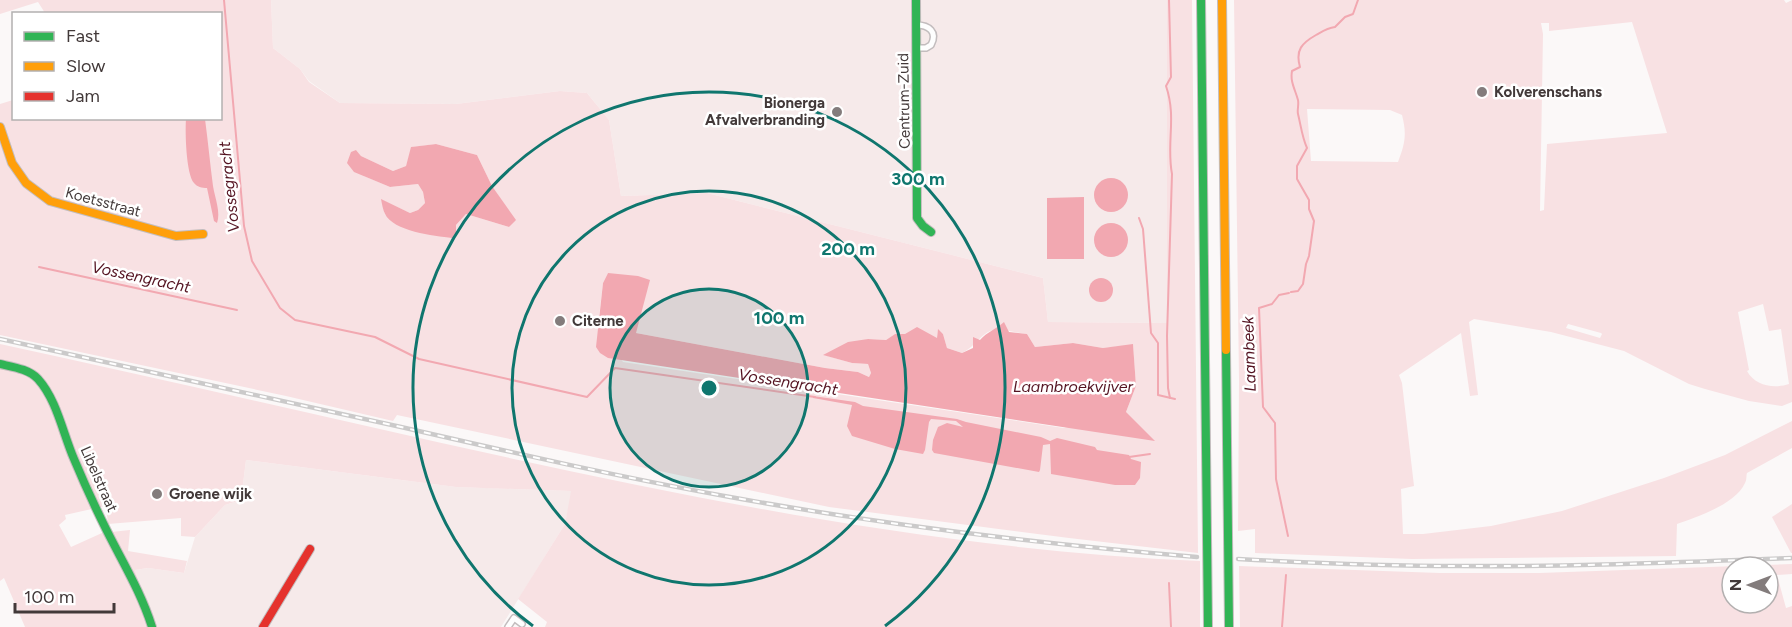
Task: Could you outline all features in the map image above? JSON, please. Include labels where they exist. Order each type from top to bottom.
[{"type":"main road","name":"Centrum-Zuid","points":[[916,0],[917,218],[931,232]]},
{"type":"main road","points":[[1201,0],[1208,627]]},
{"type":"main road","points":[[1222,0],[1229,627]]},
{"type":"main road","name":"Koetsstraat","points":[[0,127],[12,163],[26,183],[50,201],[176,236],[203,234]]},
{"type":"main road","name":"Libelstraat","points":[[0,364],[25,370],[38,379],[49,398],[107,530],[150,618],[152,627]]},
{"type":"main road","points":[[263,627],[310,549]]},
{"type":"street","points":[[916,25],[928,27],[934,36],[931,45],[926,48],[917,48]]},
{"type":"street","points":[[508,627],[514,618],[522,624]]},
{"type":"shaded area","points":[[0,0],[271,0],[273,48],[300,69],[309,82],[340,103],[456,104],[560,91],[587,93],[609,120],[621,196],[707,193],[1043,278],[1048,322],[1167,323],[1167,0],[1192,0],[1198,553],[829,507],[397,415],[393,421],[0,335],[0,104],[12,100],[12,120],[222,120],[222,12],[44,12],[38,2],[0,14]],"holes":[[[436,144],[477,155],[492,186],[515,220],[509,227],[466,214],[456,225],[456,233],[385,215],[382,200],[410,213],[418,210],[425,203],[423,192],[418,184],[390,187],[364,176],[356,150],[361,156],[393,171],[406,166],[412,147]],[[608,273],[636,333],[858,372],[869,377],[871,373],[868,364],[852,363],[824,355],[868,339],[886,340],[895,334],[937,338],[938,330],[943,334],[947,348],[962,353],[989,331],[1005,330],[1027,334],[1035,347],[1073,343],[1103,348],[1133,345],[1136,386],[1126,412],[1064,428],[623,362],[598,326],[603,283]]]},
{"type":"shaded area","points":[[271,0],[1167,0],[1168,323],[1048,322],[1043,278],[707,193],[621,196],[609,120],[587,93],[560,91],[456,104],[340,103],[309,81],[300,69],[273,48]]},
{"type":"shaded area","points":[[1234,0],[1784,0],[1786,3],[1792,0],[1792,402],[1782,406],[1749,401],[1689,384],[1624,351],[1551,332],[1474,319],[1469,322],[1478,395],[1470,396],[1461,333],[1399,375],[1402,383],[1414,486],[1401,489],[1403,534],[1423,534],[1491,526],[1562,511],[1664,478],[1725,455],[1792,421],[1792,448],[1747,473],[1746,482],[1740,491],[1725,503],[1677,524],[1676,556],[1412,559],[1255,553],[1255,529],[1238,531],[1239,380]],"holes":[[[1632,22],[1667,133],[1547,144],[1544,210],[1540,211],[1543,34],[1541,23],[1549,23],[1549,31]],[[1307,109],[1390,110],[1402,115],[1404,139],[1398,162],[1311,161]],[[1763,304],[1769,331],[1781,329],[1789,384],[1765,385],[1750,376],[1747,371],[1749,370],[1738,312]],[[1568,324],[1602,334],[1600,338],[1566,328]]]},
{"type":"shaded area","points":[[0,344],[474,450],[783,513],[991,544],[1200,561],[1200,627],[545,627],[547,622],[518,599],[565,524],[571,491],[456,487],[246,460],[241,500],[225,505],[195,537],[181,536],[181,518],[108,524],[104,487],[105,506],[65,515],[66,519],[59,525],[71,547],[102,533],[130,530],[128,551],[187,561],[184,573],[148,568],[135,570],[155,627],[25,627],[4,578],[0,581]]},
{"type":"shaded area","points":[[246,460],[456,487],[572,491],[565,524],[501,627],[155,627],[135,570],[148,568],[184,573],[195,537],[225,505],[241,500]]},
{"type":"shaded area","points":[[1792,504],[1792,553],[1791,553],[1772,517]]},
{"type":"shaded area","points":[[1780,564],[1792,564],[1792,574],[1780,575]]},
{"type":"shaded area","points":[[1239,566],[1440,573],[1539,573],[1720,567],[1720,615],[1780,615],[1780,586],[1786,608],[1792,606],[1792,627],[1240,627]]},
{"type":"water","points":[[186,120],[205,120],[218,210],[217,223],[214,221],[207,188],[197,185],[191,178]]},
{"type":"water","points":[[436,144],[477,155],[492,186],[516,220],[509,227],[466,214],[456,225],[456,233],[452,238],[405,229],[389,220],[384,212],[381,199],[410,213],[418,210],[425,203],[423,192],[418,184],[390,187],[354,172],[347,163],[351,152],[356,150],[361,156],[393,171],[406,166],[411,147]]},
{"type":"water","points":[[1111,178],[1123,183],[1128,195],[1123,207],[1111,212],[1099,207],[1094,195],[1099,183]]},
{"type":"water","points":[[1084,197],[1084,259],[1047,259],[1047,198]]},
{"type":"water","points":[[1111,223],[1123,228],[1128,240],[1123,252],[1111,257],[1099,252],[1094,240],[1099,228]]},
{"type":"water","name":"Laambroekvijver","points":[[608,273],[638,276],[650,280],[636,333],[858,372],[869,377],[871,373],[868,364],[852,363],[823,355],[848,342],[868,339],[886,340],[895,334],[905,334],[917,327],[937,338],[938,329],[943,334],[947,348],[962,353],[973,348],[973,337],[980,340],[1004,322],[1009,332],[1027,334],[1035,347],[1073,343],[1103,348],[1133,344],[1136,386],[1126,412],[1155,441],[608,358],[596,347],[603,283]]},
{"type":"water","points":[[1101,278],[1106,279],[1112,285],[1112,295],[1106,301],[1101,302],[1096,301],[1090,295],[1089,290],[1090,285],[1096,279]]},
{"type":"water","points":[[813,396],[855,402],[863,406],[957,419],[1041,437],[1050,441],[1057,438],[1095,447],[1097,450],[1129,455],[1131,459],[1141,462],[1140,478],[1135,485],[1115,485],[1051,474],[1050,444],[1043,445],[1039,472],[934,453],[933,440],[938,427],[947,423],[963,427],[956,421],[931,419],[923,454],[895,449],[852,436],[847,426],[852,405],[813,398]]},
{"type":"waterway","name":"Vossengracht","points":[[224,0],[244,226],[252,261],[280,308],[295,320],[375,337],[419,359],[587,397],[615,368],[815,397]]},
{"type":"waterway","points":[[1169,0],[1171,77],[1166,86],[1171,109],[1170,163],[1172,174],[1167,336],[1170,398]]},
{"type":"waterway","name":"Laambeek","points":[[1291,292],[1298,291],[1303,284],[1314,221],[1309,209],[1309,200],[1297,179],[1297,166],[1307,148],[1298,114],[1298,100],[1292,82],[1292,71],[1300,67],[1298,56],[1303,44],[1323,31],[1335,27],[1345,17],[1353,14],[1358,0]]},
{"type":"waterway","points":[[1139,218],[1143,229],[1151,333],[1158,343],[1158,395],[1175,399]]},
{"type":"waterway","name":"Vossengracht","points":[[39,267],[237,310]]},
{"type":"waterway","name":"Laambeek","points":[[1288,536],[1276,479],[1275,423],[1263,407],[1259,308],[1272,304],[1279,295],[1289,293]]},
{"type":"waterway","name":"Vossengracht","points":[[1129,457],[1150,454]]},
{"type":"waterway","name":"Laambeek","points":[[1282,627],[1286,575]]},
{"type":"waterway","points":[[1169,583],[1171,627]]},
{"type":"railway","points":[[0,339],[565,464],[730,497],[963,533],[1197,557]]},
{"type":"railway","points":[[1238,559],[1377,565],[1502,566],[1792,558]]},
{"type":"traffic: fast","points":[[916,0],[917,218],[931,232]]},
{"type":"traffic: fast","points":[[1201,0],[1208,627]]},
{"type":"traffic: fast","points":[[1226,350],[1229,627]]},
{"type":"traffic: fast","points":[[0,364],[30,373],[45,387],[86,486],[137,590],[152,627]]},
{"type":"traffic: slow","points":[[1222,0],[1226,350]]},
{"type":"traffic: slow","points":[[0,127],[12,163],[26,183],[50,201],[176,236],[203,234]]},
{"type":"traffic: jam","points":[[263,627],[310,549]]},
{"type":"place","name":"Kolverenschans","points":[[1482,92]]},
{"type":"place","name":"Bionerga Afvalverbranding","points":[[837,112]]},
{"type":"place","name":"Citerne","points":[[560,321]]},
{"type":"place","name":"Groene wijk","points":[[157,494]]},
{"type":"water label","name":"Vossegracht","points":[[229,187]]}]
